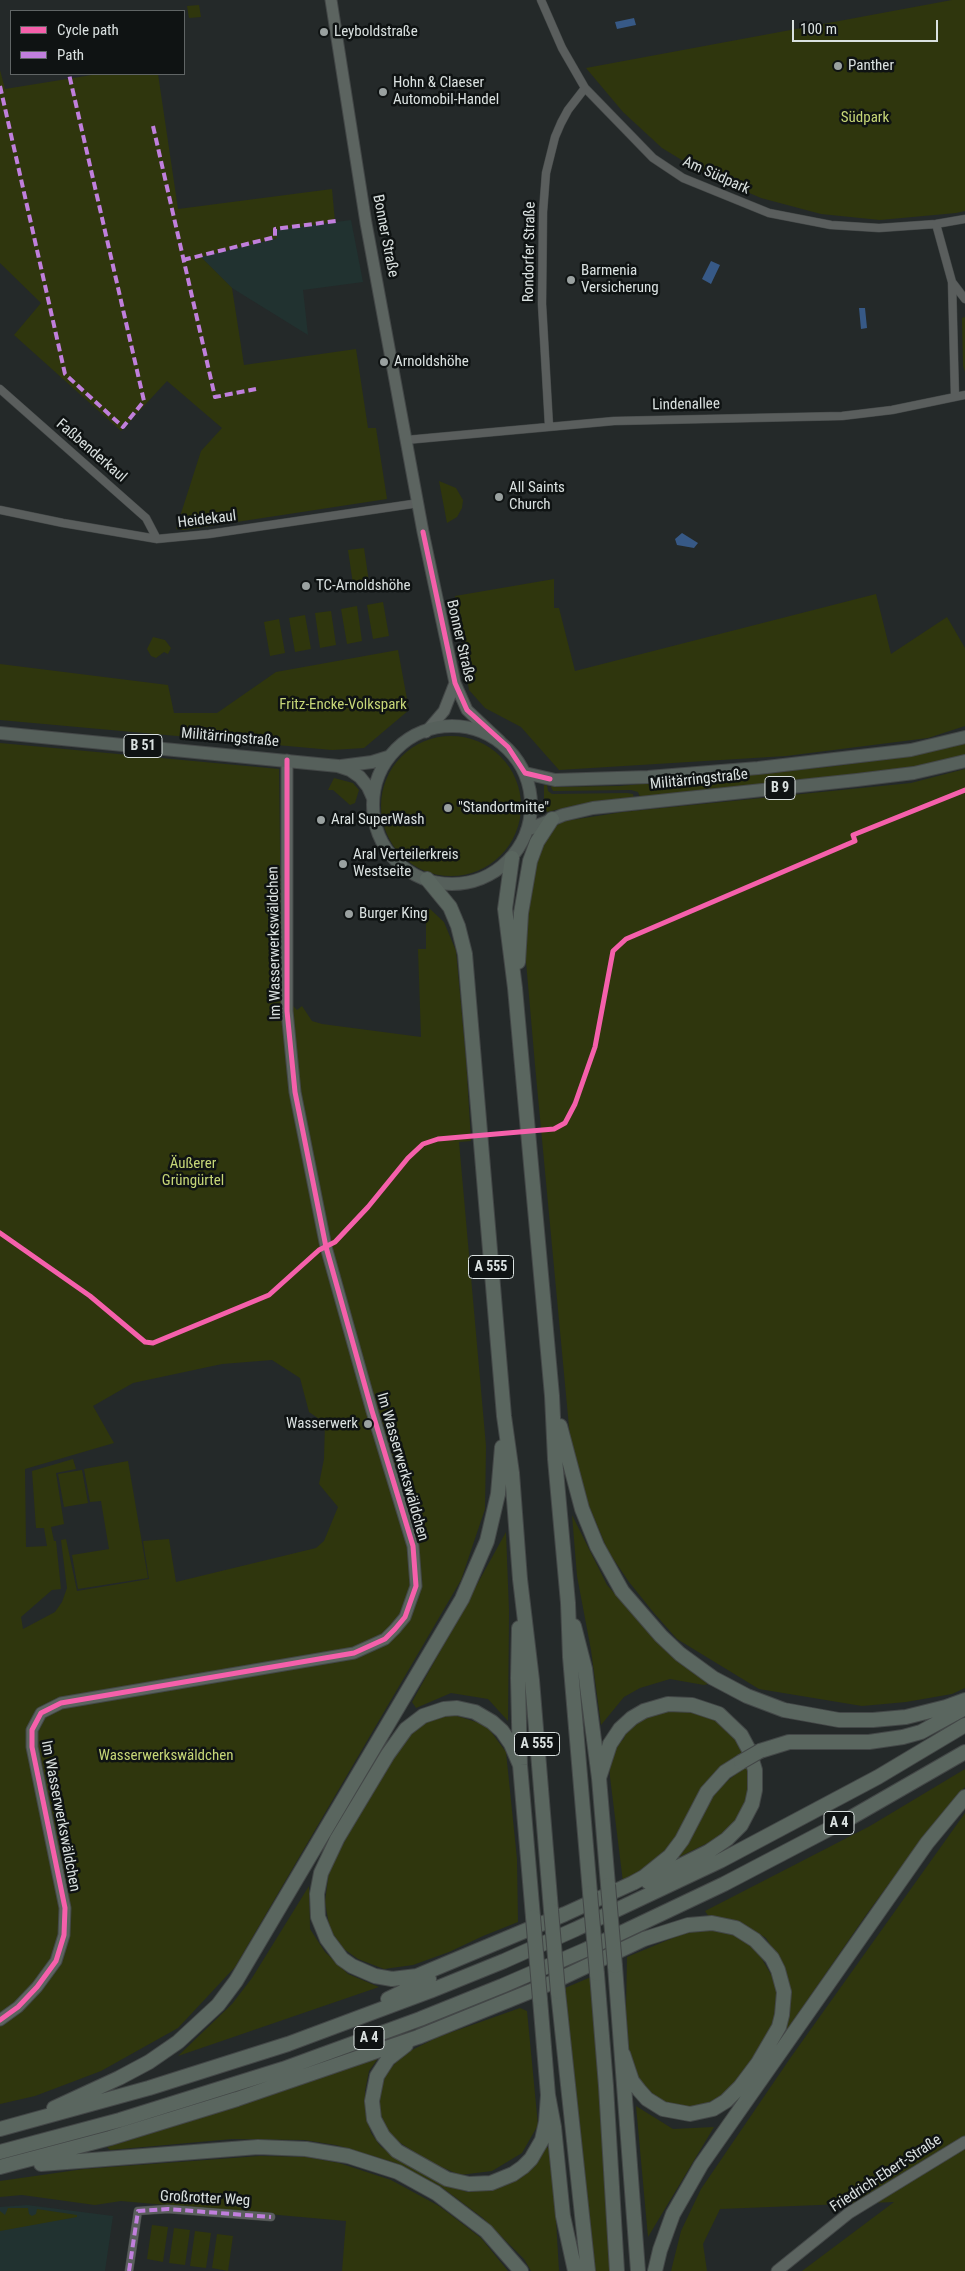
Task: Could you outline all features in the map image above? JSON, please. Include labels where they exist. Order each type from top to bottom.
[{"type":"highway","points":[[515,988],[521,913],[530,861],[537,842],[552,819]]},
{"type":"highway","points":[[512,858],[505,909],[515,988]]},
{"type":"highway","name":"A 555","points":[[427,879],[450,907],[462,938],[465,954],[504,1416],[512,1473],[520,1579],[532,1680],[558,1992],[588,2271]]},
{"type":"highway","name":"A 555","points":[[515,988],[552,1396],[555,1459],[568,1603],[570,1657],[606,2086],[617,2271]]},
{"type":"highway","points":[[552,1396],[569,1466],[582,1509],[610,1570],[622,1590],[644,1618],[680,1654],[693,1664],[713,1678],[747,1696],[784,1710],[822,1717],[873,1720],[906,1717],[965,1700]]},
{"type":"highway","points":[[6,2128],[112,2081],[149,2062],[198,2025],[218,2005],[236,1981],[405,1698],[472,1579],[487,1541],[496,1503],[501,1472],[504,1416]]},
{"type":"highway","points":[[520,1579],[518,1678],[520,1766],[548,2095],[554,2127],[563,2216],[576,2271]]},
{"type":"highway","points":[[568,1603],[585,1669],[599,1778],[623,2054],[623,2088],[638,2271]]},
{"type":"highway","points":[[330,2029],[414,1986],[564,1921],[708,1852],[734,1833],[747,1817],[752,1804],[756,1781],[754,1764],[749,1750],[741,1735],[728,1721],[704,1708],[678,1703],[654,1707],[644,1711],[632,1718],[620,1729],[610,1744],[599,1778]]},
{"type":"highway","points":[[520,1766],[511,1744],[502,1730],[475,1712],[457,1708],[438,1710],[423,1716],[406,1729],[388,1754],[337,1839],[321,1873],[317,1894],[318,1918],[327,1940],[342,1959],[352,1966],[375,1976],[392,1979],[417,1976],[565,1914],[644,1877],[670,1856],[682,1840],[708,1792],[725,1772],[760,1751],[789,1742],[869,1742],[903,1737],[921,1732],[965,1708]]},
{"type":"highway","name":"A 4","points":[[6,2128],[149,2088],[330,2029],[504,1961],[649,1896],[800,1820],[965,1725]]},
{"type":"highway","name":"A 4","points":[[0,2152],[202,2096],[355,2044],[577,1954],[724,1884],[852,1816],[965,1752]]},
{"type":"highway","points":[[655,2271],[660,2250],[673,2214],[701,2165],[916,1858],[965,1797]]},
{"type":"highway","points":[[644,1940],[724,1884]]},
{"type":"highway","points":[[0,2168],[110,2138],[236,2099],[418,2037],[524,1994],[644,1940],[700,1923],[725,1924],[741,1931],[763,1948],[778,1970],[784,1992],[782,2015],[774,2038],[740,2088],[726,2101],[700,2113],[671,2112],[647,2099],[632,2081],[623,2054]]},
{"type":"highway","points":[[418,2037],[396,2051],[382,2067],[373,2088],[372,2110],[378,2128],[397,2152],[447,2179],[469,2184],[491,2183],[513,2174],[523,2167],[531,2159],[542,2140],[546,2122],[548,2095]]},
{"type":"highway","points":[[0,2168],[250,2147],[306,2149],[348,2156],[398,2172],[436,2192],[486,2231],[521,2271]]},
{"type":"main road","points":[[457,728],[477,732],[500,741],[508,747],[525,772],[532,803],[528,830],[522,844],[512,858],[488,876],[467,882],[450,883],[427,879],[406,868],[385,846],[375,822],[373,798],[378,777],[388,758],[402,743],[426,732],[457,728]]},
{"type":"main road","name":"Militärringstraße","points":[[0,733],[338,766],[350,770],[360,777],[368,787],[373,798]]},
{"type":"main road","name":"Militärringstraße","points":[[525,772],[555,780],[684,774],[911,750],[965,737]]},
{"type":"main road","name":"Militärringstraße","points":[[338,766],[388,758]]},
{"type":"main road","name":"Militärringstraße","points":[[528,830],[575,811],[593,808],[914,773],[965,761]]},
{"type":"street","name":"Bonner Straße","points":[[331,0],[366,223],[406,440],[455,683],[467,710],[500,741]]},
{"type":"street","name":"Am Südpark","points":[[541,0],[562,48],[585,88],[653,158],[683,178],[769,213],[831,225],[880,228],[936,224],[965,219]]},
{"type":"street","name":"Rondorfer Straße","points":[[549,426],[544,349],[542,254],[546,173],[561,123],[568,110],[585,88]]},
{"type":"street","points":[[936,224],[952,282],[955,397]]},
{"type":"street","points":[[952,282],[965,300]]},
{"type":"street","name":"Faßbenderkaul","points":[[0,389],[146,518],[157,538]]},
{"type":"street","name":"Lindenallee","points":[[406,440],[549,426],[677,419],[819,417],[892,410],[965,394]]},
{"type":"street","name":"Heidekaul","points":[[0,510],[63,523],[157,538],[209,534],[419,503]]},
{"type":"street","name":"Bonner Straße","points":[[426,732],[444,710],[455,683]]},
{"type":"street","name":"Im Wasserwerkswäldchen","points":[[0,2020],[18,2008],[38,1987],[56,1961],[64,1935],[65,1908],[32,1747],[32,1730],[42,1713],[61,1703],[354,1653],[385,1639],[396,1629],[405,1617],[416,1586],[413,1546],[326,1247],[295,1092],[287,1011],[287,760]]},
{"type":"street","name":"Friedrich-Ebert-Straße","points":[[777,2271],[849,2213],[965,2142]]},
{"type":"street","name":"Großrotter Weg","points":[[128,2271],[138,2211],[168,2209],[272,2217]]},
{"type":"shaded area","points":[[351,220],[363,282],[303,290],[308,335],[232,288],[200,256],[276,239],[276,230]]},
{"type":"shaded area","points":[[27,2205],[113,2216],[105,2271],[0,2271],[0,2207]]},
{"type":"green space","name":"Südpark","points":[[952,0],[965,0],[965,211],[956,213],[880,220],[821,214],[761,198],[703,173],[662,148],[623,112],[586,68]]},
{"type":"green space","points":[[199,5],[201,17],[189,18],[187,6]]},
{"type":"green space","points":[[0,70],[5,89],[92,75],[158,75],[178,209],[332,189],[335,222],[276,230],[277,238],[201,257],[232,288],[244,365],[356,349],[368,428],[376,428],[387,499],[184,530],[176,529],[201,451],[222,428],[167,381],[121,431],[14,335],[41,303],[0,263]]},
{"type":"green space","points":[[965,317],[965,372],[963,366],[962,318]]},
{"type":"green space","points":[[439,481],[456,488],[463,500],[462,508],[457,517],[447,523]]},
{"type":"green space","points":[[364,548],[369,582],[353,584],[348,550]]},
{"type":"green space","points":[[554,579],[554,608],[559,608],[575,671],[876,594],[891,654],[947,617],[965,648],[965,726],[928,738],[786,756],[559,770],[521,727],[485,708],[469,690],[455,596]]},
{"type":"green space","points":[[383,602],[389,636],[373,639],[367,605]]},
{"type":"green space","points":[[357,606],[362,641],[347,644],[341,609]]},
{"type":"green space","points":[[331,611],[336,645],[320,648],[315,613]]},
{"type":"green space","points":[[305,615],[311,649],[295,652],[289,618]]},
{"type":"green space","points":[[279,619],[285,653],[270,656],[264,622]]},
{"type":"green space","points":[[153,637],[165,640],[171,648],[168,654],[164,652],[156,658],[151,656],[147,649]]},
{"type":"green space","name":"Fritz-Encke-Volkspark","points":[[398,650],[409,710],[364,748],[332,750],[0,720],[0,664],[168,685],[174,713],[217,713],[276,672]]},
{"type":"green space","points":[[451,736],[465,737],[478,741],[501,756],[516,779],[520,792],[520,820],[516,833],[501,856],[478,871],[465,875],[451,876],[437,875],[424,871],[401,856],[386,833],[382,820],[381,806],[382,792],[386,779],[401,756],[424,741],[437,737]]},
{"type":"green space","name":"Äußerer Grüngürtel","points":[[0,743],[279,769],[281,932],[277,946],[278,973],[282,981],[282,994],[297,1010],[302,1006],[312,1021],[322,1024],[421,1037],[418,949],[426,949],[426,920],[417,919],[417,914],[420,910],[430,909],[444,922],[456,951],[471,1141],[459,1142],[486,1446],[485,1509],[461,1580],[235,1967],[178,2028],[101,2071],[35,2096],[0,2104]],"holes":[[[272,1360],[300,1378],[309,1412],[325,1423],[324,1459],[319,1484],[338,1507],[324,1541],[316,1548],[176,1582],[169,1539],[143,1541],[149,1579],[77,1591],[66,1539],[61,1540],[67,1588],[62,1602],[55,1612],[23,1629],[21,1617],[52,1590],[61,1589],[56,1541],[54,1541],[51,1527],[64,1524],[56,1473],[76,1469],[73,1459],[32,1471],[36,1528],[44,1528],[47,1546],[26,1547],[25,1469],[114,1443],[93,1406],[133,1383],[222,1364]]]},
{"type":"green space","points":[[965,743],[965,755],[923,765],[859,774],[640,797],[638,792],[631,790],[553,791],[551,787],[552,785],[558,787],[620,786],[828,767],[898,758]]},
{"type":"green space","points":[[965,769],[965,1688],[952,1694],[906,1702],[862,1706],[759,1689],[677,1639],[654,1613],[629,1582],[608,1551],[577,1477],[571,1448],[535,1065],[525,950],[526,908],[542,841],[550,829],[565,821],[623,812],[911,783]]},
{"type":"green space","points":[[334,778],[353,783],[359,790],[355,803],[350,805],[333,790],[328,790]]},
{"type":"green space","points":[[544,785],[547,785],[548,791],[552,794],[627,793],[633,794],[634,798],[580,804],[547,812],[544,808]]},
{"type":"green space","points":[[128,1461],[148,1578],[78,1589],[72,1555],[109,1549],[101,1501],[90,1502],[84,1469]]},
{"type":"green space","points":[[82,1470],[88,1503],[64,1507],[58,1474]]},
{"type":"green space","points":[[572,1515],[607,1585],[669,1654],[712,1683],[704,1685],[670,1679],[640,1688],[624,1697],[601,1725],[591,1650],[577,1576]]},
{"type":"green space","points":[[506,1532],[509,1611],[508,1721],[488,1699],[451,1693],[416,1708],[412,1702]]},
{"type":"green space","points":[[685,1710],[707,1716],[724,1726],[736,1740],[744,1754],[704,1785],[674,1840],[663,1854],[644,1871],[623,1882],[609,1763],[614,1746],[624,1739],[625,1732],[640,1720],[663,1711]]},
{"type":"green space","points":[[437,1716],[457,1716],[486,1725],[506,1752],[517,1859],[518,1922],[449,1952],[413,1965],[384,1969],[358,1959],[344,1949],[330,1930],[325,1902],[329,1871],[356,1820],[398,1750],[414,1729]]},
{"type":"green space","points":[[748,1764],[748,1796],[736,1823],[724,1835],[675,1859],[707,1803],[719,1788]]},
{"type":"green space","points":[[965,1769],[965,1787],[927,1832],[866,1915],[784,2034],[791,2001],[785,1969],[766,1938],[740,1922],[709,1917],[705,1911],[870,1826]]},
{"type":"green space","points":[[965,1813],[965,2271],[802,2271],[894,2202],[720,2209],[703,2244],[707,2271],[671,2271],[681,2231],[701,2189],[791,2057]]},
{"type":"green space","points":[[309,1886],[310,1929],[325,1952],[348,1974],[379,1987],[178,2056],[232,2004],[252,1978]]},
{"type":"green space","points":[[692,1930],[720,1931],[743,1938],[759,1954],[776,1983],[778,2004],[772,2030],[732,2089],[701,2107],[676,2106],[660,2101],[640,2081],[630,2060],[626,2011],[627,1957]]},
{"type":"green space","points":[[591,1977],[611,2247],[611,2271],[593,2271],[589,2248],[565,1988]]},
{"type":"green space","points":[[520,2008],[527,2011],[538,2125],[522,2153],[492,2171],[460,2175],[432,2163],[391,2137],[381,2115],[378,2092],[387,2073],[402,2055],[438,2037]]},
{"type":"green space","points":[[379,2057],[369,2071],[365,2091],[365,2110],[371,2133],[381,2147],[432,2179],[467,2192],[494,2189],[528,2172],[547,2147],[552,2151],[559,2271],[531,2271],[524,2259],[483,2218],[440,2186],[396,2163],[336,2145],[304,2140],[232,2139],[110,2150],[107,2147],[210,2115]]},
{"type":"green space","points":[[636,2106],[673,2129],[714,2127],[648,2237]]},
{"type":"green space","points":[[260,2156],[306,2157],[339,2163],[391,2180],[439,2206],[481,2238],[508,2271],[342,2271],[346,2221],[121,2201],[95,2205],[22,2195],[0,2197],[0,2181],[84,2169]]},
{"type":"green space","points":[[8,2208],[28,2208],[29,2214],[32,2216],[36,2214],[37,2209],[77,2215],[77,2217],[0,2231],[0,2211],[5,2215]]},
{"type":"green space","points":[[152,2225],[168,2227],[163,2262],[147,2259]]},
{"type":"green space","points":[[174,2228],[190,2230],[185,2265],[169,2263]]},
{"type":"green space","points":[[195,2231],[211,2233],[206,2268],[190,2266]]},
{"type":"green space","points":[[217,2234],[233,2236],[228,2271],[212,2268]]},
{"type":"water","points":[[634,18],[636,25],[617,29],[615,22]]},
{"type":"water","points":[[711,261],[720,265],[711,284],[702,279]]},
{"type":"water","points":[[859,308],[865,308],[867,328],[861,329]]},
{"type":"water","points":[[682,533],[698,543],[694,548],[677,545],[675,539]]},
{"type":"marked path","points":[[0,86],[65,374],[123,427],[144,401],[69,75]]},
{"type":"marked path","points":[[153,126],[215,397],[256,389]]},
{"type":"marked path","points":[[183,260],[275,237],[275,229],[336,221]]},
{"type":"marked path","points":[[129,2271],[138,2211],[168,2209],[271,2217]]},
{"type":"cycle path","points":[[423,532],[455,683],[467,710],[508,747],[525,773],[550,779]]},
{"type":"cycle path","points":[[0,2020],[18,2007],[37,1987],[56,1961],[64,1935],[65,1908],[32,1747],[32,1730],[41,1713],[61,1703],[354,1653],[385,1639],[395,1629],[405,1617],[416,1586],[413,1546],[372,1411],[326,1247],[295,1092],[287,1011],[287,760]]},
{"type":"cycle path","points":[[0,1233],[90,1296],[145,1342],[153,1343],[269,1295],[319,1250],[335,1242],[368,1207],[408,1158],[423,1144],[438,1139],[554,1129],[565,1123],[575,1104],[595,1047],[613,951],[626,939],[855,841],[853,835],[965,790]]},
{"type":"place","name":"Leyboldstraße","points":[[324,32]]},
{"type":"place","name":"Panther","points":[[838,66]]},
{"type":"place","name":"Hohn & Claeser Automobil-Handel","points":[[383,92]]},
{"type":"place","name":"Barmenia Versicherung","points":[[571,280]]},
{"type":"place","name":"Arnoldshöhe","points":[[384,362]]},
{"type":"place","name":"All Saints Church","points":[[499,497]]},
{"type":"place","name":"TC-Arnoldshöhe","points":[[306,586]]},
{"type":"place","name":"\"Standortmitte\"","points":[[448,808]]},
{"type":"place","name":"Aral SuperWash","points":[[321,820]]},
{"type":"place","name":"Aral Verteilerkreis Westseite","points":[[343,864]]},
{"type":"place","name":"Burger King","points":[[349,914]]},
{"type":"place","name":"Wasserwerk","points":[[368,1424]]},
{"type":"park label","name":"Wasserwerkswäldchen","points":[[166,1756]]}]
